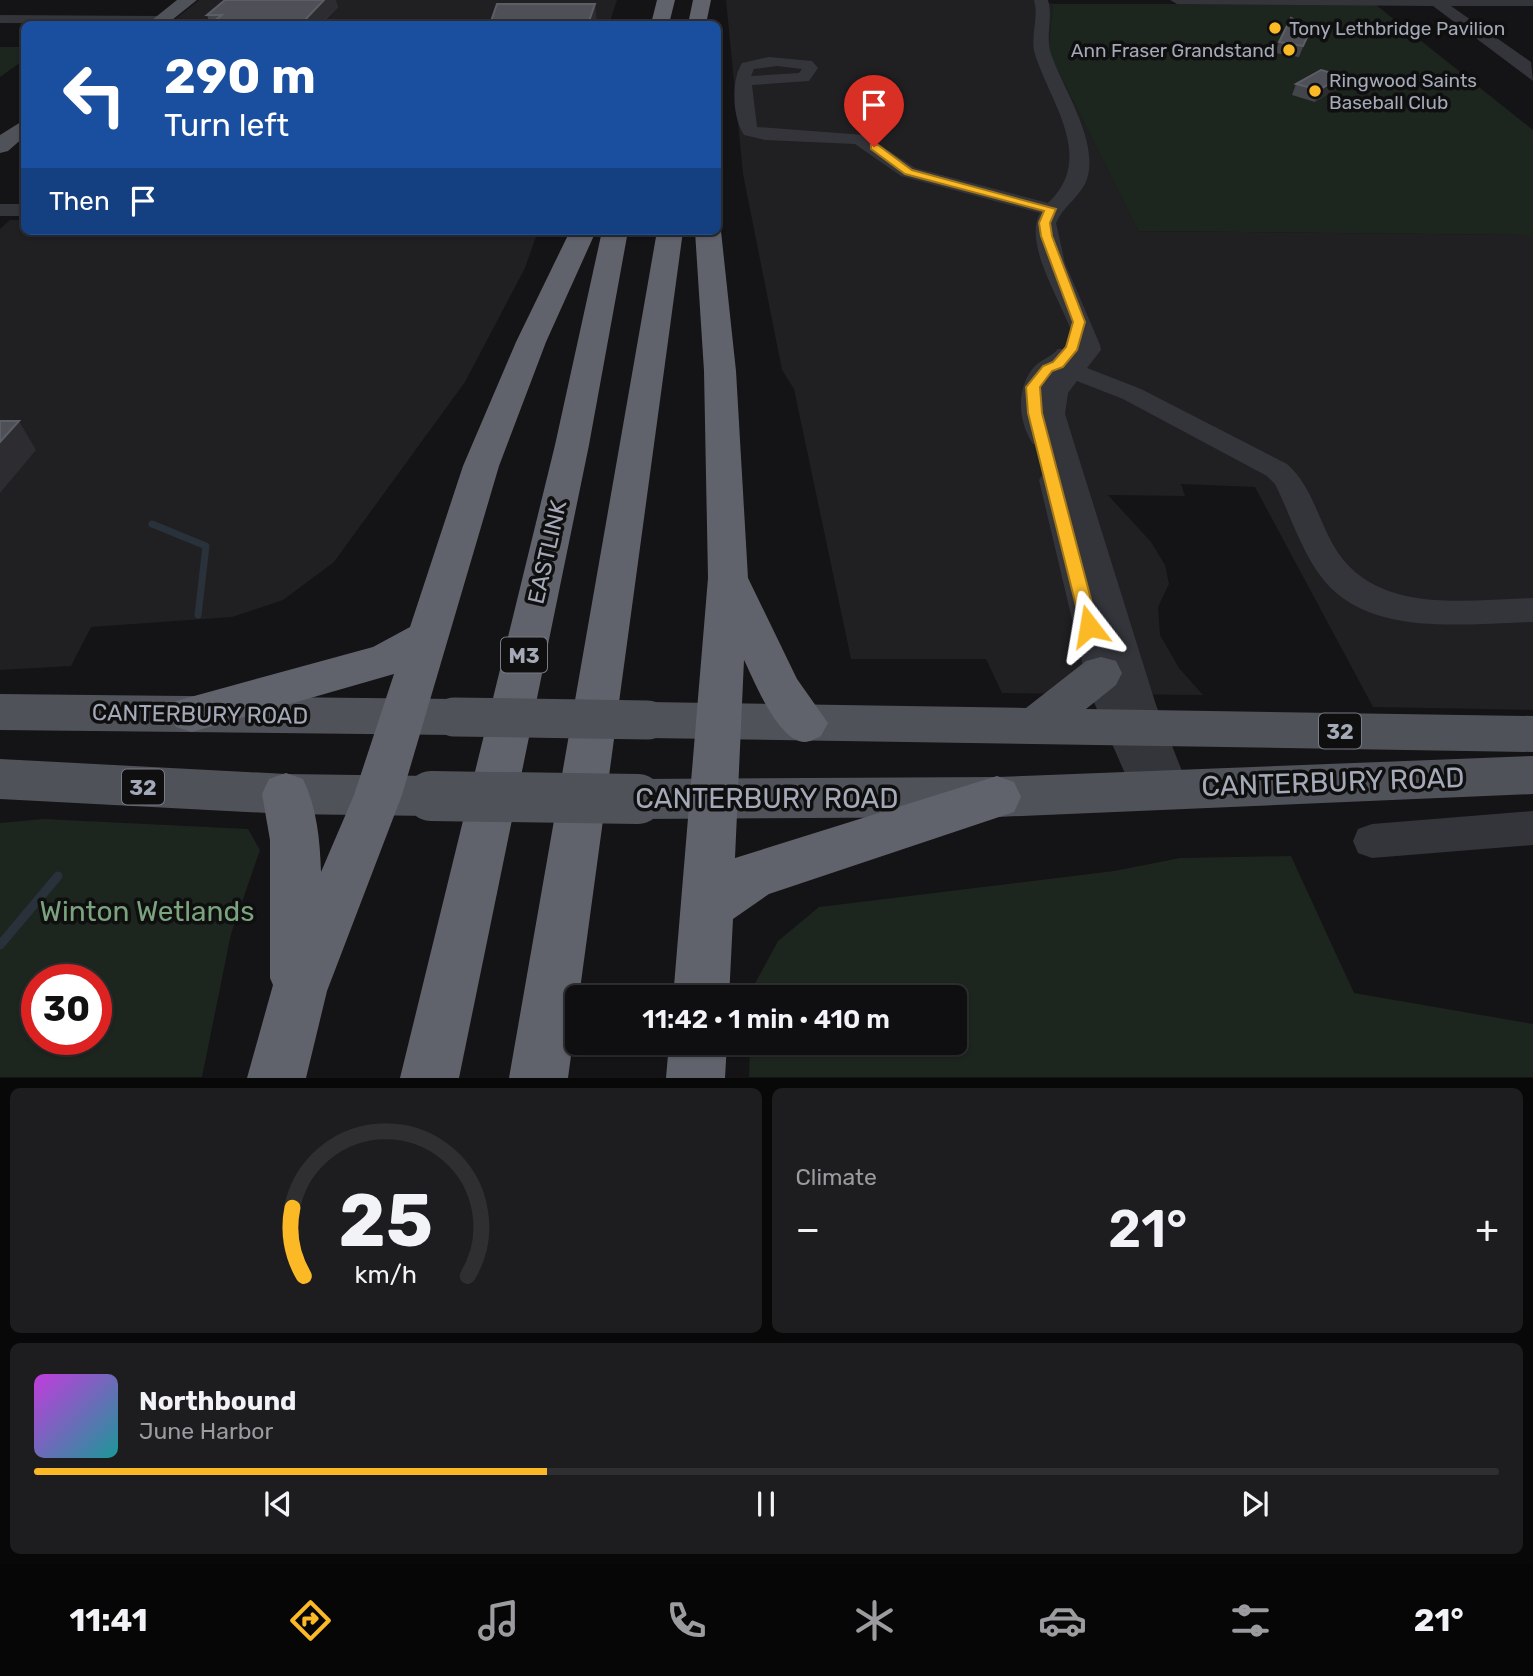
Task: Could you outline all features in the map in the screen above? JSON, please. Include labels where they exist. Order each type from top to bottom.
[{"type":"highway","points":[[661,21],[666,0]]},
{"type":"highway","points":[[698,21],[702,0]]},
{"type":"highway","points":[[276,1077],[299,991],[378,795],[426,638],[498,421],[531,342],[581,235]]},
{"type":"highway","name":"EASTLINK","points":[[429,1077],[572,445],[614,235]]},
{"type":"highway","points":[[538,1077],[669,235]]},
{"type":"highway","points":[[702,985],[729,578],[720,371],[708,235]]},
{"type":"highway","points":[[729,578],[780,690],[805,723]]},
{"type":"highway","points":[[192,714],[385,660],[426,638]]},
{"type":"highway","points":[[286,794],[295,840],[299,991]]},
{"type":"highway","points":[[707,905],[753,875],[997,797]]},
{"type":"highway","points":[[695,1077],[697,1055]]},
{"type":"main road","points":[[160,21],[188,0]]},
{"type":"main road","points":[[0,146],[21,129]]},
{"type":"main road","points":[[1035,726],[1101,673]]},
{"type":"main road","name":"CANTERBURY ROAD","points":[[0,712],[1533,734]]},
{"type":"main road","name":"CANTERBURY ROAD","points":[[0,779],[286,794],[714,801],[997,797],[1533,775]]},
{"type":"street","points":[[1041,0],[1044,10],[1038,32],[1042,53],[1080,156],[1078,183],[1062,202],[1050,209],[1044,223],[1046,236],[1088,350],[1065,368],[1055,391],[1052,414],[1134,728],[1160,790]]},
{"type":"street","points":[[1177,0],[1533,2]]},
{"type":"street","points":[[1437,2],[1525,65],[1533,76]]},
{"type":"street","points":[[0,19],[106,21]]},
{"type":"street","points":[[743,81],[747,125],[750,131],[765,135],[859,139],[908,172],[1050,209]]},
{"type":"street","points":[[0,210],[21,210]]},
{"type":"street","points":[[1134,728],[1101,673],[1035,413],[1033,387],[1047,368],[1065,368],[1132,394],[1277,470],[1287,480],[1341,580],[1362,595],[1408,609],[1533,610]]},
{"type":"street","points":[[1372,841],[1533,828]]},
{"type":"shaded area","points":[[199,0],[617,0],[610,21],[173,21]]},
{"type":"shaded area","points":[[726,0],[1034,0],[1053,4],[1048,51],[1138,231],[1533,235],[1533,710],[1373,707],[1255,487],[1181,484],[1185,496],[1108,495],[1151,542],[1165,565],[1169,584],[1158,607],[1160,635],[1179,668],[1203,695],[1002,693],[986,659],[851,659],[794,389],[782,370],[743,174]]},
{"type":"shaded area","points":[[10,220],[21,220],[21,235],[537,235],[525,268],[465,382],[334,562],[283,600],[232,617],[91,627],[71,666],[0,670],[0,229]]},
{"type":"green space","points":[[1053,4],[1375,4],[1533,130],[1533,235],[1138,231],[1048,51]]},
{"type":"green space","points":[[0,47],[21,47],[21,62],[0,77]]},
{"type":"green space","name":"Winton Wetlands","points":[[44,819],[248,829],[260,850],[231,934],[202,1077],[0,1077],[0,823]]},
{"type":"green space","points":[[1291,856],[1354,993],[1533,1024],[1533,1077],[749,1077],[750,1055],[967,1055],[967,985],[754,985],[778,941],[819,907],[1114,871],[1180,858]]},
{"type":"building","points":[[225,0],[324,0],[304,21],[214,21],[222,15],[207,15]]},
{"type":"building","points":[[497,4],[595,4],[589,21],[491,21]]},
{"type":"building","points":[[1291,18],[1311,29],[1303,46],[1279,42]]},
{"type":"building","points":[[1321,70],[1342,76],[1319,90],[1296,84]]},
{"type":"building","points":[[0,421],[19,421],[0,442]]},
{"type":"waterway","points":[[152,524],[206,546],[198,615]]},
{"type":"waterway","points":[[0,945],[58,876]]},
{"type":"place","name":"Tony Lethbridge Pavilion","points":[[1275,28]]},
{"type":"place","name":"Ann Fraser Grandstand","points":[[1289,50]]},
{"type":"place","name":"Ringwood Saints Baseball Club","points":[[1315,91]]},
{"type":"route","points":[[874,147],[908,172],[1050,209],[1044,223],[1046,236],[1079,322],[1072,348],[1058,365],[1047,368],[1033,387],[1035,413],[1089,626]]}]
